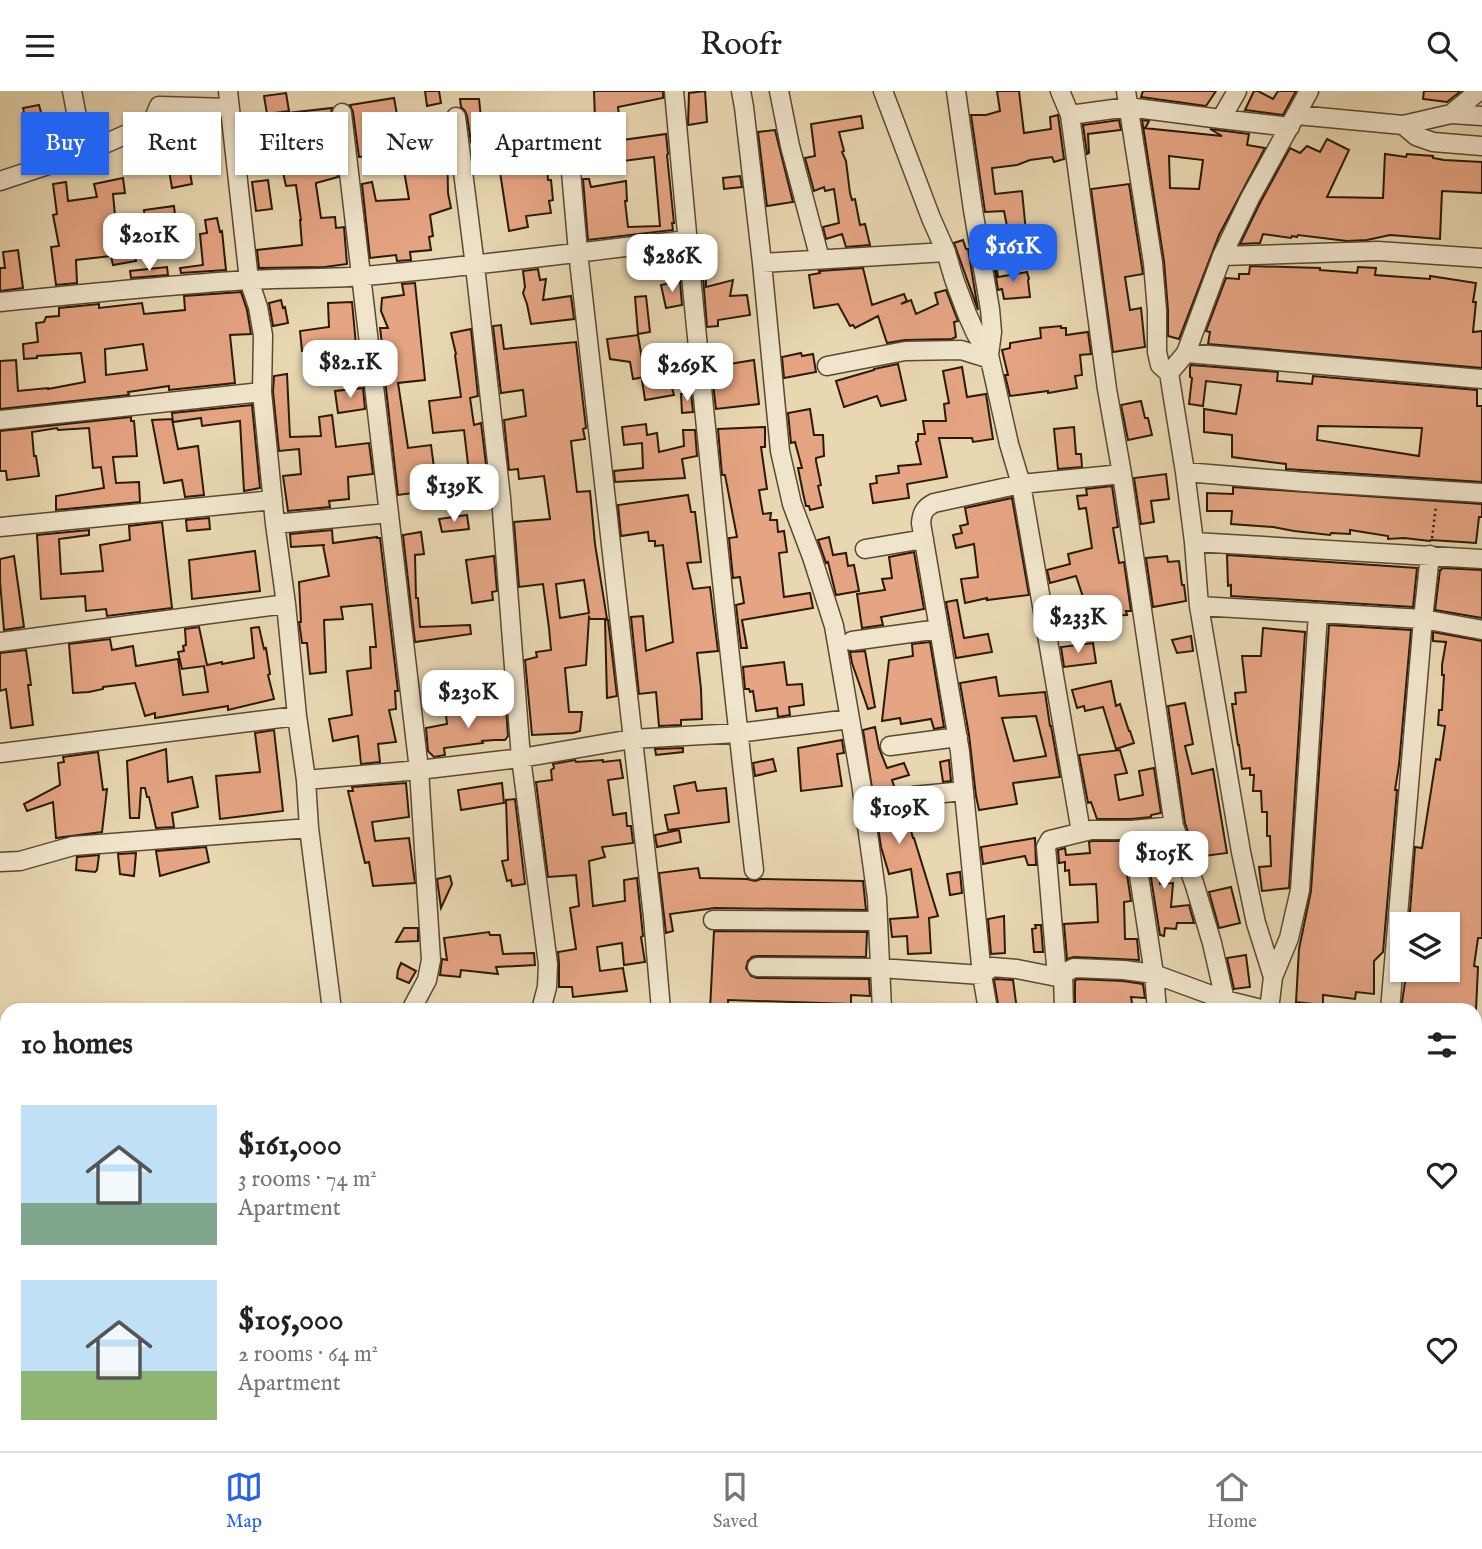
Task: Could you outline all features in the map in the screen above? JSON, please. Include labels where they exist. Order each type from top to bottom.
[{"type":"street","points":[[72,91],[76,112]]},
{"type":"street","points":[[674,91],[687,240],[754,870]]},
{"type":"street","points":[[741,91],[762,263],[780,451],[792,504],[834,626],[877,898],[882,1003]]},
{"type":"street","points":[[779,91],[790,146],[820,259]]},
{"type":"street","points":[[883,91],[946,252],[967,314],[990,357]]},
{"type":"street","points":[[956,91],[990,309],[990,357],[1021,484],[1081,832]]},
{"type":"street","points":[[1060,91],[1070,115],[1107,389],[1174,826],[1209,931],[1225,1000]]},
{"type":"street","points":[[1070,115],[1127,99],[1138,91]]},
{"type":"street","points":[[1222,119],[1237,91]]},
{"type":"street","points":[[1169,373],[1186,353],[1222,256],[1250,198],[1309,91]]},
{"type":"street","points":[[1451,114],[1479,91]]},
{"type":"street","points":[[109,142],[152,123],[158,98],[228,100],[248,280],[258,307],[262,335],[262,391],[275,524],[331,1003]]},
{"type":"street","points":[[1127,99],[1222,119],[1403,125],[1451,114],[1482,116]]},
{"type":"street","points":[[1127,99],[1153,263],[1157,352],[1160,365],[1169,373],[1185,472],[1199,606],[1241,852],[1256,923],[1273,977]]},
{"type":"street","points":[[457,125],[501,498],[521,758],[548,964],[543,1003]]},
{"type":"street","points":[[1403,125],[1416,136],[1433,142],[1482,146]]},
{"type":"street","points":[[348,164],[419,770],[431,960],[419,1003]]},
{"type":"street","points":[[0,181],[21,174]]},
{"type":"street","points":[[571,175],[660,1003]]},
{"type":"street","points":[[0,302],[248,280],[361,276],[475,266],[687,240]]},
{"type":"street","points":[[1222,256],[1378,251],[1482,258]]},
{"type":"street","points":[[762,263],[946,252]]},
{"type":"street","points":[[827,366],[905,351],[961,350],[990,357]]},
{"type":"street","points":[[1186,353],[1482,379]]},
{"type":"street","points":[[0,420],[262,391]]},
{"type":"street","points":[[1185,472],[1482,493]]},
{"type":"street","points":[[987,1003],[958,737],[921,523],[922,514],[928,506],[1021,484],[1122,474]]},
{"type":"street","points":[[0,527],[273,500]]},
{"type":"street","points":[[275,524],[389,513]]},
{"type":"street","points":[[864,549],[924,539]]},
{"type":"street","points":[[1194,543],[1482,559]]},
{"type":"street","points":[[1391,1003],[1430,555]]},
{"type":"street","points":[[0,642],[286,604]]},
{"type":"street","points":[[1199,606],[1423,619],[1482,631]]},
{"type":"street","points":[[1268,1003],[1273,977],[1289,938],[1300,890],[1318,613]]},
{"type":"street","points":[[852,641],[939,629]]},
{"type":"street","points":[[0,753],[298,716]]},
{"type":"street","points":[[306,780],[521,758],[632,739],[738,733],[850,719]]},
{"type":"street","points":[[890,745],[958,737]]},
{"type":"street","points":[[913,796],[964,791]]},
{"type":"street","points":[[1064,1003],[1046,847],[1050,840],[1101,829],[1132,830],[1174,826]]},
{"type":"street","points":[[0,862],[20,862],[73,846],[309,828]]},
{"type":"street","points":[[1132,830],[1156,1003]]},
{"type":"street","points":[[713,921],[878,921]]},
{"type":"street","points":[[757,967],[880,968],[982,975],[992,967],[1060,975],[1074,968],[1124,970],[1154,974],[1238,1003]]},
{"type":"path","points":[[1430,555],[1438,491]]},
{"type":"building","points":[[425,91],[439,91],[441,103],[427,106]]},
{"type":"building","points":[[594,91],[663,91],[663,98],[618,107],[619,112],[595,112]]},
{"type":"building","points":[[705,91],[707,122],[688,125],[689,93]]},
{"type":"building","points":[[997,91],[1019,91],[1024,133],[1051,129],[1050,117],[1058,115],[1064,159],[1054,162],[1052,157],[992,168],[995,194],[1022,191],[1026,232],[1009,236],[1004,211],[985,212],[971,115],[1000,111]]},
{"type":"building","points":[[1143,91],[1216,91],[1206,106],[1141,97]]},
{"type":"building","points":[[1254,91],[1273,99],[1278,91],[1296,91],[1283,115],[1245,110]]},
{"type":"building","points":[[1424,91],[1461,91],[1447,102],[1423,99]]},
{"type":"building","points":[[286,93],[289,111],[267,112],[264,96]]},
{"type":"building","points":[[394,98],[397,112],[362,112],[362,157],[359,157],[350,105]]},
{"type":"building","points":[[460,99],[479,99],[480,112],[471,112],[471,142],[467,116],[461,107]]},
{"type":"building","points":[[39,105],[41,112],[24,112],[23,108]]},
{"type":"building","points":[[332,108],[331,112],[297,112]]},
{"type":"building","points":[[861,116],[863,128],[839,132],[850,193],[852,200],[855,199],[860,225],[865,224],[870,245],[846,247],[842,234],[826,239],[823,227],[839,223],[834,189],[825,191],[824,187],[814,191],[805,158],[815,156],[811,124]]},
{"type":"building","points":[[1119,120],[1121,130],[1088,134],[1087,154],[1083,125]]},
{"type":"building","points":[[1142,120],[1149,121],[1144,128],[1222,136],[1210,129],[1249,134],[1247,145],[1265,148],[1219,235],[1179,339],[1168,336],[1164,261]],"holes":[[[1169,156],[1203,160],[1199,189],[1170,188]]]},
{"type":"building","points":[[775,130],[793,202],[767,206],[758,132]]},
{"type":"building","points":[[666,134],[673,230],[588,240],[583,179],[589,179],[591,187],[626,181],[628,227],[660,226],[654,157],[626,161],[626,139]]},
{"type":"building","points":[[1327,139],[1349,150],[1327,197],[1383,198],[1385,154],[1482,162],[1482,193],[1442,191],[1440,239],[1390,235],[1347,241],[1263,234],[1260,243],[1240,244],[1290,148],[1300,153],[1307,146],[1320,152]]},
{"type":"building","points":[[170,175],[190,175],[192,184],[172,188]]},
{"type":"building","points":[[284,175],[338,175],[316,185],[321,218],[335,217],[336,228],[344,227],[347,264],[259,268],[257,250],[302,245],[296,185],[286,186]]},
{"type":"building","points":[[405,175],[448,175],[451,208],[430,215],[433,236],[429,237],[431,250],[410,252],[411,260],[397,261],[396,255],[370,258],[362,184],[372,182],[376,201],[409,199]]},
{"type":"building","points":[[500,175],[548,175],[548,180],[551,180],[553,200],[549,201],[551,213],[526,216],[528,227],[509,231]]},
{"type":"building","points":[[740,176],[742,187],[724,189],[723,178]]},
{"type":"building","points":[[123,178],[125,193],[113,194],[116,226],[129,225],[136,261],[113,265],[111,256],[76,260],[77,283],[56,285],[51,247],[59,246],[53,215],[57,214],[53,184],[66,182],[68,201],[97,197],[94,184]]},
{"type":"building","points":[[268,180],[272,209],[256,211],[252,182]]},
{"type":"building","points":[[1129,184],[1143,274],[1125,277],[1130,310],[1141,308],[1145,347],[1113,352],[1091,189]]},
{"type":"building","points":[[174,206],[176,224],[146,228],[144,210]]},
{"type":"building","points":[[217,218],[220,232],[222,231],[226,270],[181,273],[180,268],[203,265],[200,234],[207,233],[205,220]]},
{"type":"building","points":[[963,240],[968,249],[978,310],[954,243]]},
{"type":"building","points":[[991,245],[998,277],[1027,272],[1030,297],[1004,299],[1002,289],[998,290]]},
{"type":"building","points":[[18,250],[23,288],[0,291],[0,268],[5,268],[3,252]]},
{"type":"building","points":[[1250,266],[1320,268],[1357,273],[1358,267],[1376,268],[1375,275],[1430,279],[1430,276],[1476,283],[1473,332],[1482,331],[1482,368],[1208,344],[1210,332],[1206,331],[1226,278],[1239,279],[1239,274],[1249,274]]},
{"type":"building","points":[[167,267],[168,275],[131,278],[130,271]]},
{"type":"building","points":[[863,268],[872,305],[904,294],[907,301],[901,304],[911,300],[916,314],[938,304],[935,293],[946,290],[958,321],[954,322],[956,337],[887,343],[878,316],[855,328],[850,326],[838,304],[814,308],[809,275],[820,273],[819,271]]},
{"type":"building","points":[[538,269],[540,280],[546,279],[543,300],[571,296],[574,319],[531,324],[523,293],[523,271]]},
{"type":"building","points":[[703,277],[706,277],[706,287],[733,280],[730,296],[747,295],[750,315],[718,320],[718,326],[707,327]]},
{"type":"building","points":[[680,281],[682,305],[666,308],[661,285]]},
{"type":"building","points":[[415,283],[425,380],[398,383],[408,448],[431,445],[437,490],[398,495],[381,344],[380,328],[388,328],[381,311],[382,298],[404,295],[402,284]]},
{"type":"building","points":[[241,292],[251,334],[230,335],[235,383],[169,390],[169,386],[128,392],[129,395],[0,409],[0,361],[16,360],[18,391],[85,382],[81,353],[24,359],[23,344],[38,342],[36,323],[44,322],[46,317],[59,316],[59,308],[99,304],[99,308],[142,303],[144,314],[185,310],[184,296]],"holes":[[[143,344],[147,370],[106,375],[105,349]]]},
{"type":"building","points":[[646,296],[650,332],[638,334],[635,297]]},
{"type":"building","points":[[281,300],[288,323],[273,326],[269,303]]},
{"type":"building","points":[[352,302],[356,345],[302,351],[300,331],[329,327],[328,303]]},
{"type":"building","points":[[501,325],[504,349],[576,342],[586,428],[583,429],[585,439],[571,441],[577,492],[590,491],[607,619],[589,617],[586,665],[565,668],[569,712],[582,712],[580,731],[573,733],[532,735],[525,660],[537,657],[536,652],[551,650],[543,584],[519,587],[514,522],[550,519],[544,476],[519,479],[518,469],[509,470],[504,420],[526,416],[523,390],[501,393],[493,326]],"holes":[[[584,580],[589,613],[560,618],[556,584]]]},
{"type":"building","points":[[1040,328],[1066,328],[1066,335],[1088,332],[1091,354],[1080,355],[1082,375],[1075,376],[1077,388],[1010,396],[1002,350],[1010,348],[1010,343],[1041,338]]},
{"type":"building","points":[[471,329],[478,396],[470,398],[474,425],[481,423],[487,473],[479,474],[480,484],[466,485],[465,474],[469,473],[464,430],[433,433],[429,401],[461,397],[451,333]]},
{"type":"building","points":[[638,335],[645,377],[633,379],[630,362],[610,359],[607,339]]},
{"type":"building","points":[[801,353],[802,356],[813,354],[816,372],[784,378],[782,357]]},
{"type":"building","points":[[754,360],[759,404],[716,409],[711,367]]},
{"type":"building","points":[[898,364],[906,400],[881,406],[877,396],[844,407],[836,381]]},
{"type":"building","points":[[962,367],[967,397],[986,394],[993,439],[973,442],[972,438],[939,438],[947,477],[907,484],[909,498],[873,503],[870,484],[877,483],[876,476],[899,473],[898,466],[921,464],[916,442],[918,434],[925,434],[923,421],[946,421],[944,404],[949,403],[943,371]]},
{"type":"building","points":[[1190,367],[1278,372],[1277,381],[1312,384],[1313,376],[1477,390],[1477,406],[1482,406],[1482,482],[1286,469],[1286,464],[1232,457],[1232,435],[1204,432],[1204,409],[1236,414],[1241,385],[1206,381],[1203,406],[1189,404],[1192,378]],"holes":[[[1318,426],[1422,428],[1419,456],[1317,440]]]},
{"type":"building","points":[[287,374],[290,437],[321,436],[319,417],[332,415],[336,447],[369,443],[373,474],[348,477],[349,499],[329,501],[330,507],[288,511],[283,476],[301,474],[299,449],[279,451],[273,392],[274,376]]},
{"type":"building","points":[[668,374],[674,395],[645,400],[642,380]]},
{"type":"building","points":[[363,388],[365,409],[338,413],[335,391]]},
{"type":"building","points":[[691,393],[693,412],[682,413],[681,394]]},
{"type":"building","points":[[1141,401],[1152,435],[1128,440],[1121,405]]},
{"type":"building","points":[[252,405],[260,488],[244,491],[240,421],[202,426],[201,418],[173,422],[172,413]]},
{"type":"building","points":[[810,409],[814,435],[823,435],[824,456],[816,458],[823,507],[810,510],[809,506],[806,506],[803,493],[798,468],[802,468],[795,442],[791,443],[788,413]]},
{"type":"building","points":[[131,417],[131,421],[134,421],[137,456],[113,457],[116,483],[139,482],[140,502],[56,510],[56,496],[104,488],[101,467],[93,468],[89,428],[57,428],[32,432],[39,476],[7,480],[6,471],[0,471],[0,431]]},
{"type":"building","points":[[172,419],[178,449],[198,446],[204,495],[185,497],[182,480],[164,483],[152,420]]},
{"type":"building","points":[[646,424],[647,435],[657,433],[659,452],[684,446],[683,430],[695,430],[697,456],[682,459],[685,478],[615,482],[614,471],[643,468],[642,443],[624,445],[622,427]]},
{"type":"building","points":[[765,427],[765,447],[761,447],[767,489],[759,490],[763,514],[771,513],[770,520],[777,520],[778,532],[784,531],[787,552],[779,553],[784,597],[810,593],[813,608],[742,620],[747,648],[741,648],[736,605],[744,603],[740,577],[733,578],[729,538],[737,537],[725,475],[722,475],[718,429]]},
{"type":"building","points":[[1074,427],[1076,454],[1081,454],[1082,467],[1058,469],[1054,429]]},
{"type":"building","points":[[1166,474],[1169,499],[1151,501],[1154,522],[1141,524],[1134,478]]},
{"type":"building","points":[[1112,486],[1118,527],[1113,528],[1119,563],[1124,562],[1131,611],[1126,611],[1127,615],[1088,616],[1087,604],[1076,576],[1050,583],[1047,570],[1070,564],[1068,554],[1092,548],[1086,508],[1079,509],[1077,496],[1087,495],[1086,489]]},
{"type":"building","points":[[1233,487],[1482,504],[1482,517],[1479,517],[1476,543],[1388,539],[1388,536],[1350,530],[1350,534],[1330,535],[1231,524],[1232,511],[1207,511],[1207,493],[1233,494]]},
{"type":"building","points":[[688,495],[691,512],[695,512],[701,562],[687,563],[693,589],[710,587],[718,651],[697,653],[702,719],[681,720],[681,725],[659,726],[656,692],[639,694],[631,617],[643,616],[646,651],[673,642],[663,545],[655,546],[655,541],[649,541],[648,532],[621,536],[618,505]]},
{"type":"building","points":[[1012,498],[1029,595],[987,598],[965,603],[961,579],[978,577],[974,544],[956,548],[953,535],[962,533],[960,526],[968,524],[965,508]]},
{"type":"building","points":[[467,515],[469,529],[442,532],[439,519]]},
{"type":"building","points":[[209,518],[210,529],[187,531],[186,520]]},
{"type":"building","points":[[162,522],[172,608],[107,616],[106,609],[86,611],[85,596],[41,599],[37,535],[89,530],[89,535],[59,539],[61,574],[103,571],[100,545],[130,540],[129,526]]},
{"type":"building","points":[[332,530],[333,543],[380,538],[398,691],[395,691],[396,709],[389,710],[396,742],[378,744],[380,762],[361,764],[358,736],[333,741],[329,719],[352,715],[347,671],[371,668],[370,647],[376,647],[372,604],[341,607],[343,619],[324,620],[326,672],[310,674],[307,643],[302,643],[299,622],[299,582],[329,576],[323,545],[291,547],[290,534]]},
{"type":"building","points":[[421,532],[424,554],[415,555],[420,627],[470,625],[471,634],[415,642],[403,535]]},
{"type":"building","points":[[829,537],[833,555],[846,553],[848,566],[854,565],[859,591],[836,595],[828,562],[826,563],[818,540]]},
{"type":"building","points":[[255,551],[260,591],[192,599],[189,560]]},
{"type":"building","points":[[914,552],[924,609],[881,617],[883,625],[862,628],[857,594],[885,590],[882,579],[892,578],[889,557]]},
{"type":"building","points":[[1227,555],[1417,568],[1413,607],[1231,596]]},
{"type":"building","points":[[14,556],[24,627],[4,630],[0,559]]},
{"type":"building","points":[[494,556],[497,591],[492,592],[493,600],[472,603],[466,560]]},
{"type":"building","points":[[1167,556],[1168,562],[1179,561],[1186,601],[1153,607],[1146,558]]},
{"type":"building","points":[[1442,568],[1482,570],[1482,618],[1435,610]]},
{"type":"building","points":[[957,600],[964,638],[988,634],[992,652],[956,658],[946,602]]},
{"type":"building","points":[[605,620],[608,620],[617,696],[607,698]]},
{"type":"building","points":[[1329,625],[1411,630],[1383,952],[1374,961],[1374,994],[1356,992],[1355,999],[1323,995],[1323,1003],[1296,1002],[1299,949],[1311,891]]},
{"type":"building","points":[[199,627],[207,665],[254,658],[251,628],[259,627],[264,649],[266,648],[268,675],[274,699],[228,710],[228,706],[155,718],[155,713],[145,716],[135,683],[73,693],[69,644],[110,639],[112,650],[133,646],[136,666],[178,659],[183,695],[208,692],[204,666],[182,669],[178,652],[184,651],[183,646],[186,645],[185,629]]},
{"type":"building","points":[[1263,628],[1305,632],[1289,888],[1262,891],[1259,867],[1271,866],[1267,812],[1262,812],[1261,791],[1253,791],[1254,775],[1250,775],[1250,768],[1242,769],[1232,704],[1236,704],[1235,693],[1246,692],[1242,656],[1261,656]]},
{"type":"building","points":[[1433,632],[1482,641],[1482,938],[1478,938],[1474,966],[1478,967],[1476,1003],[1402,1003],[1405,982],[1460,982],[1460,912],[1410,912],[1415,847],[1422,848],[1436,759],[1440,760],[1445,726],[1438,725],[1439,710],[1442,710],[1442,665],[1446,642],[1433,641]]},
{"type":"building","points":[[1191,636],[1193,651],[1177,653],[1172,640]]},
{"type":"building","points":[[930,642],[944,727],[934,729],[931,719],[901,724],[900,718],[882,721],[889,660],[913,656],[912,644]]},
{"type":"building","points":[[1093,643],[1096,663],[1064,667],[1061,647]]},
{"type":"building","points":[[26,650],[33,725],[11,728],[6,689],[0,691],[0,653]]},
{"type":"building","points":[[865,651],[875,707],[868,709],[850,652]]},
{"type":"building","points":[[784,662],[787,685],[802,684],[804,705],[789,707],[790,715],[778,717],[777,708],[756,711],[753,691],[745,689],[743,667]]},
{"type":"building","points":[[996,677],[999,696],[1045,692],[1060,777],[1013,783],[1017,804],[979,810],[960,683]],"holes":[[[1036,716],[1046,756],[1014,761],[1002,718]]]},
{"type":"building","points":[[1111,681],[1116,706],[1120,704],[1134,743],[1116,749],[1103,707],[1085,711],[1084,706],[1077,708],[1072,690]]},
{"type":"building","points":[[1185,703],[1193,744],[1185,746],[1192,774],[1213,769],[1227,853],[1197,857],[1185,823],[1168,706]]},
{"type":"building","points":[[506,708],[508,736],[505,740],[444,748],[445,755],[434,757],[428,751],[426,728],[447,724],[446,715]]},
{"type":"building","points":[[875,727],[887,768],[904,763],[909,775],[892,780],[906,821],[908,820],[938,916],[929,918],[931,953],[908,954],[907,936],[892,937],[890,919],[918,917],[911,869],[889,874],[881,847],[863,730]]},
{"type":"building","points":[[274,730],[283,811],[220,819],[216,776],[260,772],[255,733]]},
{"type":"building","points":[[842,740],[844,753],[837,754],[842,786],[801,791],[798,748]]},
{"type":"building","points":[[683,748],[683,752],[656,755],[655,749]]},
{"type":"building","points":[[166,749],[168,782],[192,777],[198,807],[172,813],[174,827],[156,828],[145,788],[141,788],[139,818],[130,818],[127,761]]},
{"type":"building","points":[[1120,750],[1127,773],[1115,775],[1119,800],[1143,795],[1139,771],[1154,768],[1161,813],[1131,819],[1097,819],[1091,802],[1088,803],[1079,755]]},
{"type":"building","points":[[98,752],[103,790],[107,789],[102,832],[56,838],[53,802],[27,811],[24,804],[60,785],[58,763],[64,762],[63,757]]},
{"type":"building","points":[[773,759],[776,771],[755,776],[753,763]]},
{"type":"building","points":[[575,760],[620,760],[623,778],[608,780],[613,815],[626,813],[633,843],[602,847],[605,857],[589,861],[593,906],[625,901],[624,880],[637,878],[645,962],[624,965],[622,943],[597,947],[600,971],[623,968],[627,991],[573,997],[572,987],[559,987],[558,952],[576,949],[570,908],[579,906],[576,875],[548,877],[536,782],[552,780],[553,764]]},
{"type":"building","points":[[949,760],[951,781],[943,782],[940,762]]},
{"type":"building","points":[[695,782],[697,791],[726,788],[729,822],[668,830],[665,815],[679,813],[674,786]]},
{"type":"building","points":[[406,783],[409,817],[372,822],[375,841],[409,838],[415,883],[373,886],[369,862],[365,863],[348,791],[353,791],[352,787]]},
{"type":"building","points":[[502,783],[504,803],[461,810],[458,790]]},
{"type":"building","points":[[515,799],[525,884],[512,886],[511,880],[507,881],[502,861],[508,860],[506,800]]},
{"type":"building","points":[[679,830],[681,842],[657,847],[655,835]]},
{"type":"building","points":[[1035,838],[1036,865],[1028,865],[1025,856],[983,864],[981,847]]},
{"type":"building","points":[[1153,839],[1154,844],[1166,840],[1160,884],[1173,883],[1171,907],[1189,905],[1194,923],[1177,923],[1176,929],[1165,928],[1164,936],[1160,935],[1145,840]]},
{"type":"building","points":[[1122,841],[1131,901],[1124,902],[1125,939],[1137,939],[1139,960],[1067,959],[1064,924],[1098,922],[1096,884],[1070,885],[1069,870],[1065,871],[1065,862],[1059,863],[1058,850],[1065,848],[1066,855],[1090,853],[1089,842]]},
{"type":"building","points":[[206,847],[209,862],[160,876],[156,851]]},
{"type":"building","points":[[136,853],[134,876],[120,874],[118,854]]},
{"type":"building","points":[[99,855],[95,872],[76,870],[77,857]]},
{"type":"building","points":[[698,868],[700,878],[863,881],[866,910],[715,908],[670,914],[673,931],[666,933],[659,873]]},
{"type":"building","points":[[960,872],[962,893],[950,895],[947,874]]},
{"type":"building","points":[[450,876],[452,884],[441,908],[437,879]]},
{"type":"building","points":[[1231,887],[1240,923],[1219,928],[1209,892]]},
{"type":"building","points":[[1004,916],[1005,953],[991,954],[988,919]]},
{"type":"building","points":[[1035,925],[1041,925],[1043,952],[1034,952],[1032,929],[1036,928]]},
{"type":"building","points":[[404,928],[418,928],[418,941],[396,942]]},
{"type":"building","points":[[714,931],[867,932],[866,957],[757,956],[748,961],[746,968],[751,976],[757,978],[869,979],[870,996],[851,995],[851,1003],[728,1000],[728,1003],[710,1003]]},
{"type":"building","points":[[489,932],[490,935],[500,935],[503,954],[534,953],[535,965],[496,967],[498,974],[461,970],[460,977],[440,975],[442,959],[447,960],[444,938]]},
{"type":"building","points":[[1246,955],[1250,987],[1234,989],[1227,958]]},
{"type":"building","points":[[401,963],[416,971],[409,983],[397,978]]},
{"type":"building","points":[[994,980],[1013,980],[1016,1003],[998,1003]]},
{"type":"building","points":[[1075,981],[1123,981],[1143,984],[1145,998],[1131,997],[1132,1003],[1075,1003]]}]
